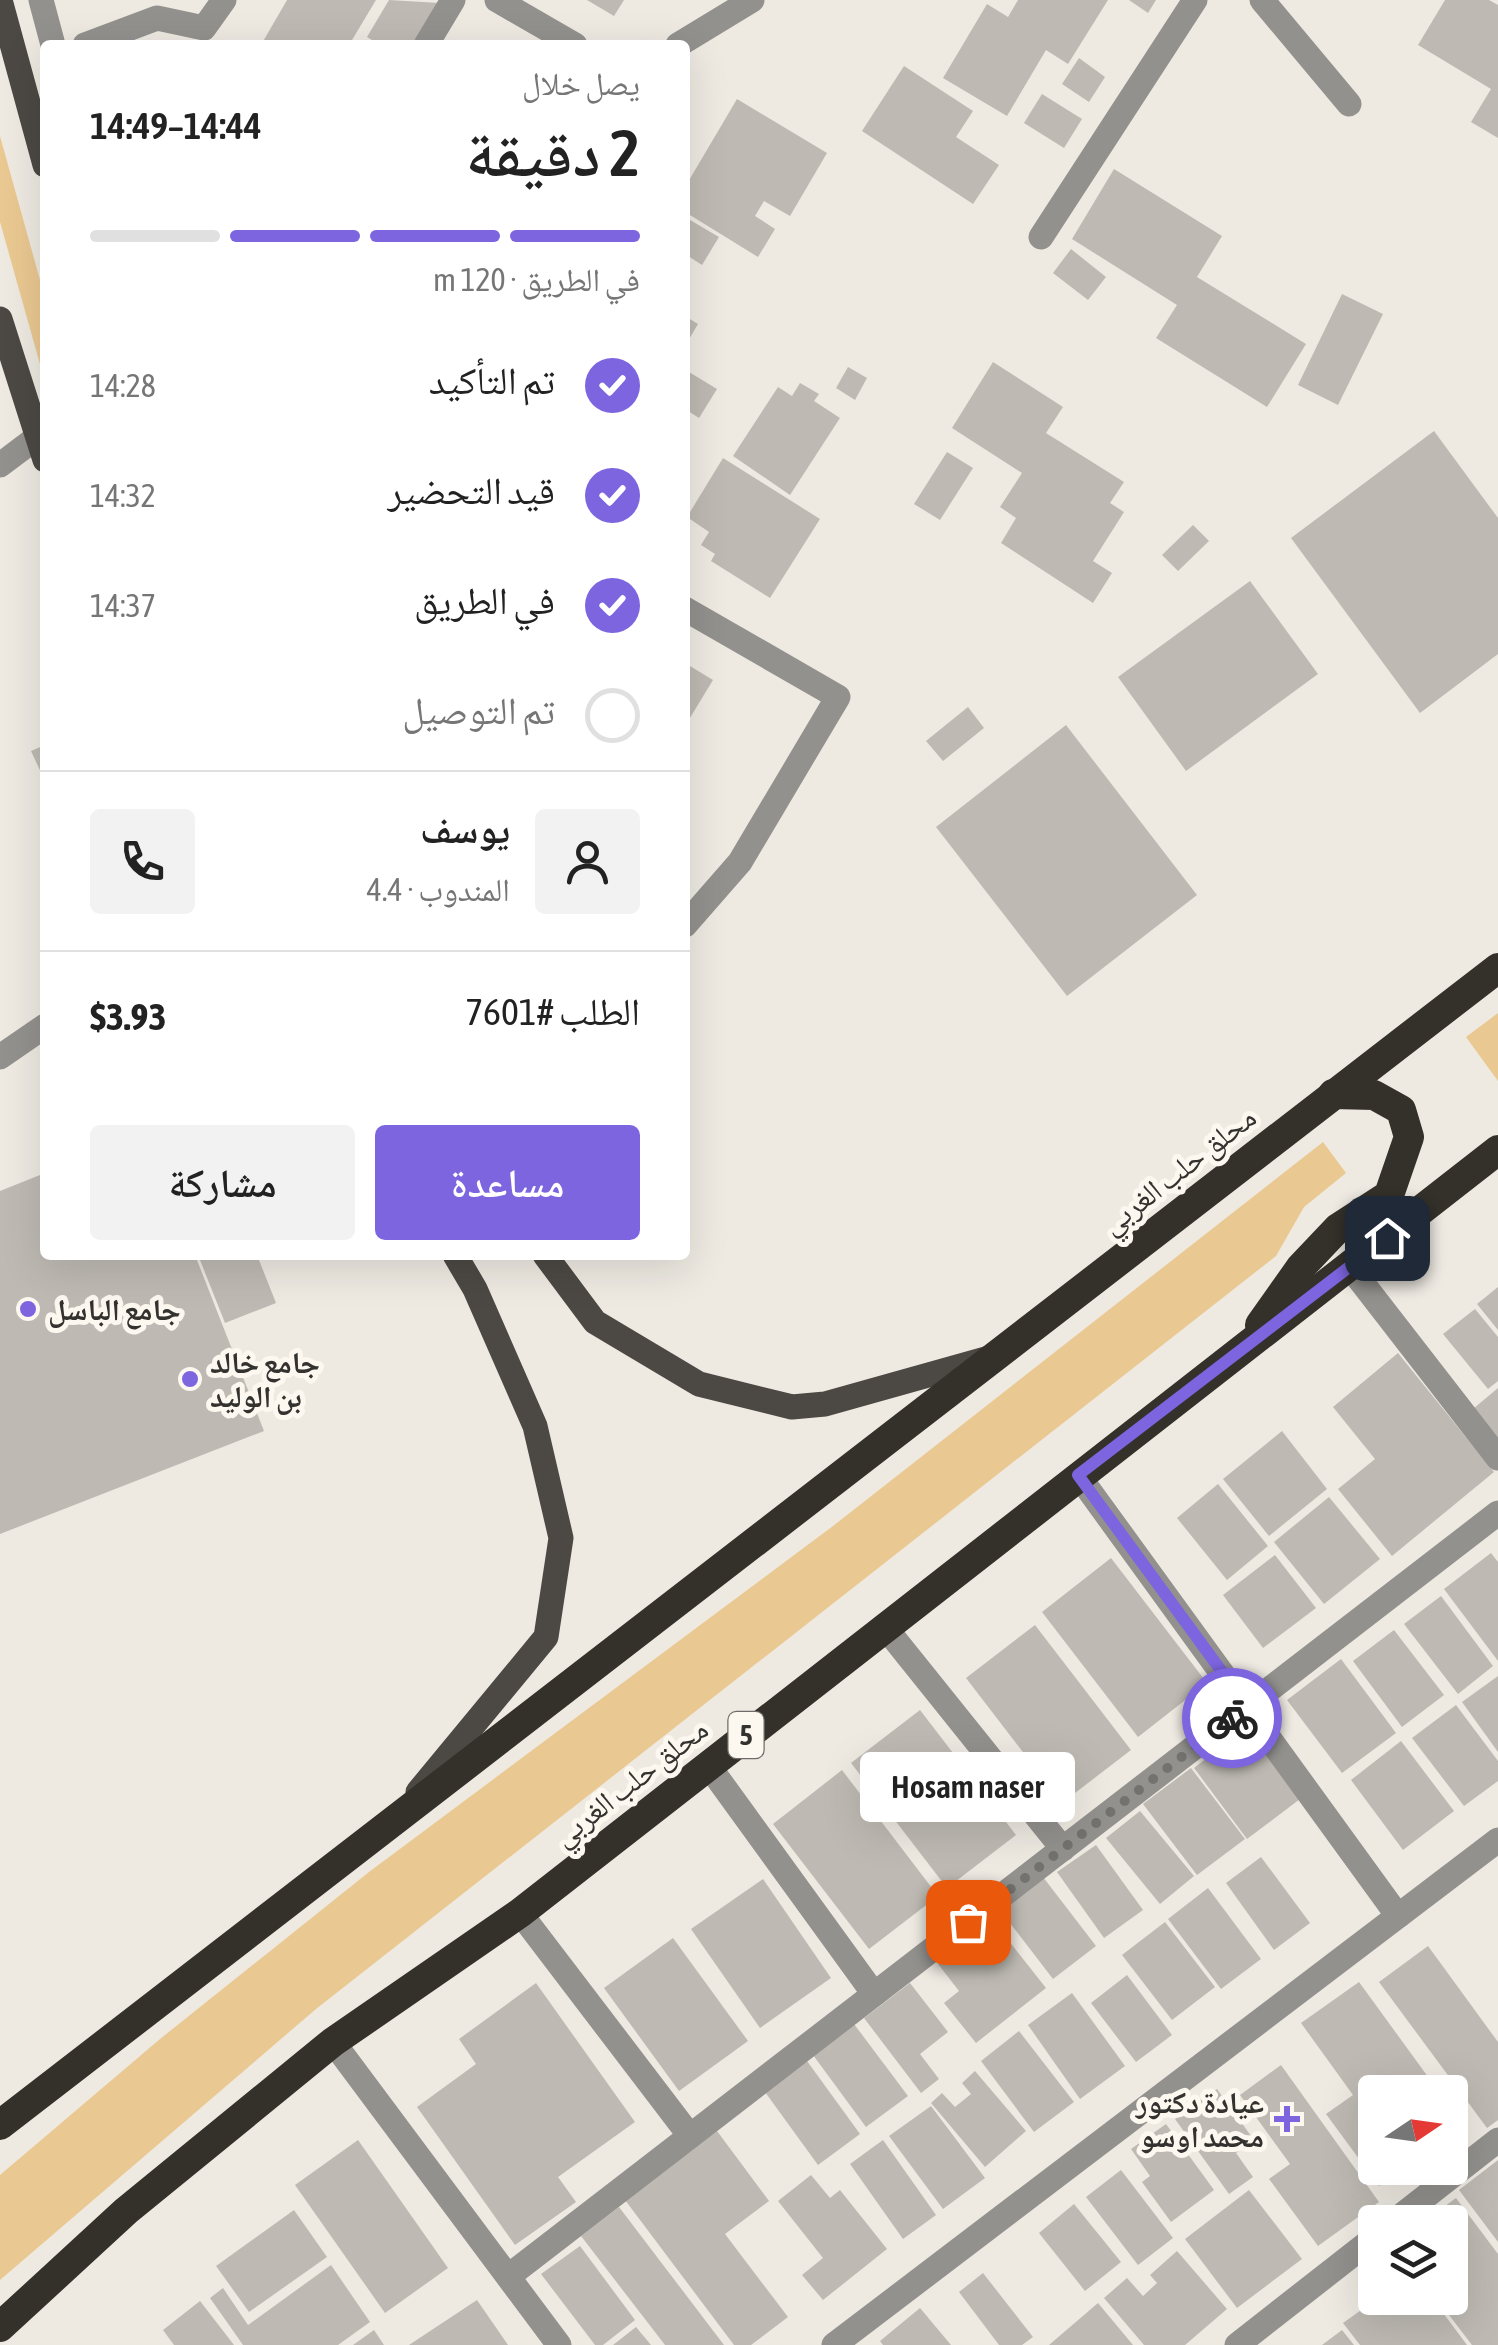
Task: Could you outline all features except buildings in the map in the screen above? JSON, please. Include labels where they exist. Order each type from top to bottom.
[{"type":"highway","name":"محلق حلب الغربي","points":[[0,2125],[404,1809],[1498,968]]},
{"type":"highway","points":[[1238,1356],[1301,1267],[1338,1228],[1389,1195],[1409,1137],[1401,1110],[1374,1094],[1334,1094]]},
{"type":"highway","name":"محلق حلب الغربي","points":[[0,2327],[126,2210],[333,2042],[520,1912],[1498,1150]]},
{"type":"main road","points":[[0,0],[40,146]]},
{"type":"main road","points":[[0,319],[40,449]]},
{"type":"main road","points":[[404,1809],[546,1637],[561,1538],[535,1426],[475,1289],[458,1260]]},
{"type":"main road","points":[[549,1260],[595,1322],[699,1384],[792,1407],[825,1404],[994,1357]]},
{"type":"street","points":[[42,0],[53,40]]},
{"type":"street","points":[[98,40],[157,18],[204,28],[224,0]]},
{"type":"street","points":[[429,40],[453,0]]},
{"type":"street","points":[[497,0],[565,40]]},
{"type":"street","points":[[690,40],[752,0]]},
{"type":"street","points":[[1041,237],[1195,0]]},
{"type":"street","points":[[1262,0],[1349,104]]},
{"type":"street","points":[[0,465],[40,449]]},
{"type":"street","points":[[690,612],[838,696],[740,862],[690,919]]},
{"type":"street","points":[[0,1057],[40,1029]]},
{"type":"street","points":[[1350,1267],[1498,1458]]},
{"type":"street","points":[[1078,1475],[1398,1916]]},
{"type":"street","points":[[510,2275],[1498,1513]]},
{"type":"street","points":[[884,1626],[1063,1849]]},
{"type":"street","points":[[708,1765],[874,1994]]},
{"type":"street","points":[[834,2345],[1498,1840]]},
{"type":"street","points":[[520,1912],[690,2136]]},
{"type":"street","points":[[333,2042],[560,2345]]},
{"type":"street","points":[[1415,2205],[1498,2140]]},
{"type":"street","points":[[1238,2345],[1358,2250]]},
{"type":"shaded area","points":[[0,136],[40,280],[40,364],[0,222]]},
{"type":"shaded area","points":[[1498,1013],[1498,1081],[1466,1037]]},
{"type":"shaded area","points":[[1323,1142],[1346,1173],[1304,1207],[1276,1256],[316,2009],[0,2280],[0,2175],[160,2039],[369,1872],[833,1526]]},
{"type":"way so far","points":[[968,1922],[1232,1718]]},
{"type":"place","name":"جامع الباسل","points":[[28,1309]]},
{"type":"place","name":"جامع خالد بن الوليد","points":[[190,1379]]},
{"type":"place","name":"Hosam naser","points":[[968,1922]]},
{"type":"place","name":"عيادة دكتور محمد اوسو","points":[[1287,2119]]},
{"type":"route","points":[[1232,1718],[1247,1706],[1078,1475],[1387,1238]]}]
